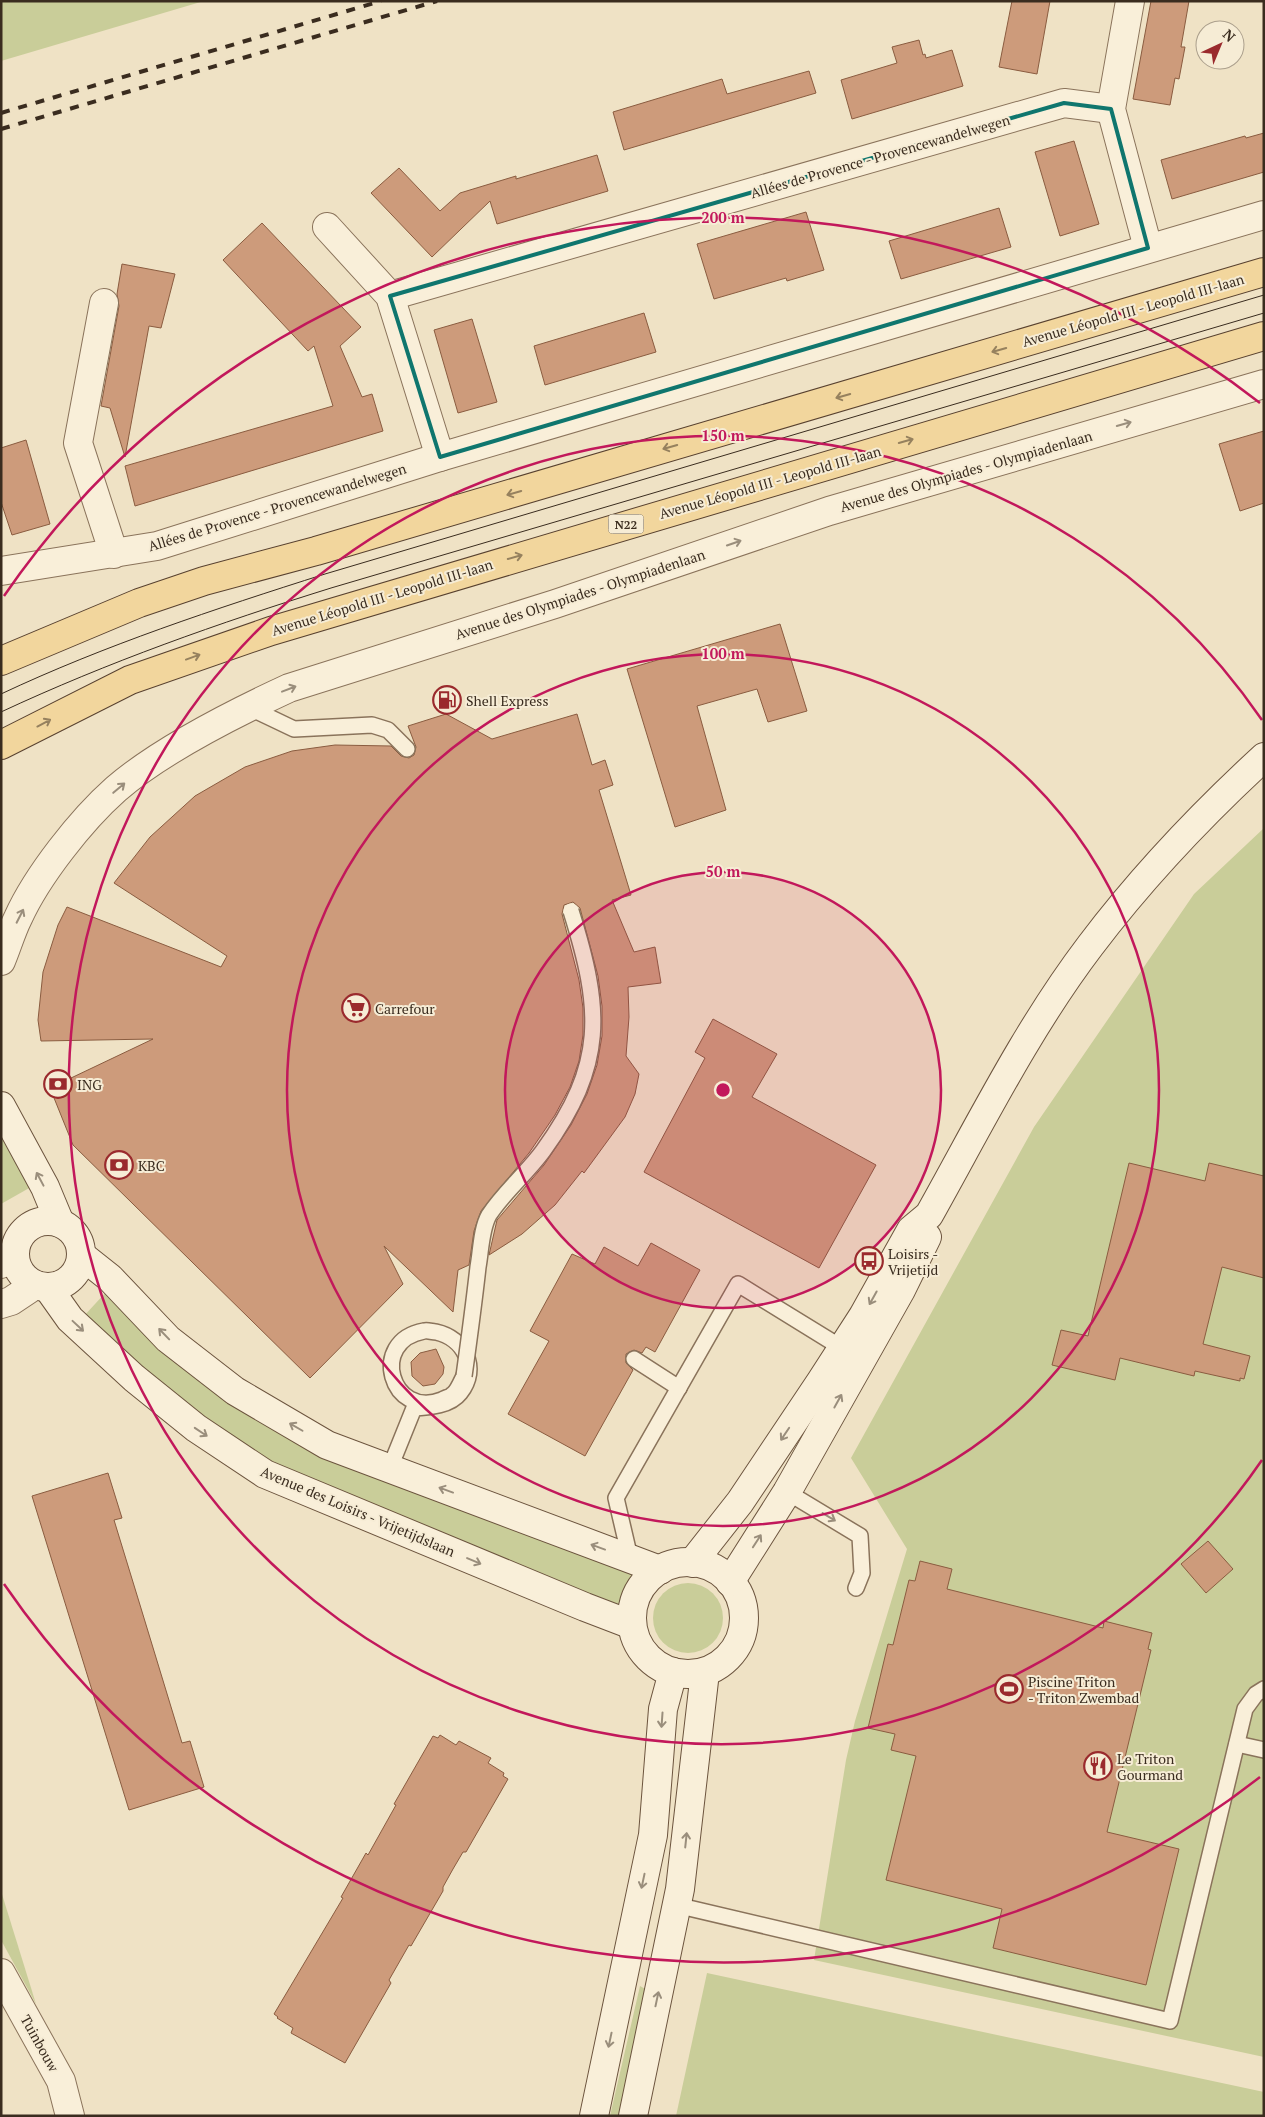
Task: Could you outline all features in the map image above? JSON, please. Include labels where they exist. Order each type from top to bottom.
[{"type":"main road","name":"Avenue Léopold III - Leopold III-laan","points":[[1,661],[139,603],[204,581],[316,551],[1264,272]]},
{"type":"main road","name":"Avenue Léopold III - Leopold III-laan","points":[[1,745],[130,680],[271,630],[1264,336]]},
{"type":"street","points":[[1130,1],[1111,109],[1148,248]]},
{"type":"street","name":"Allées de Provence - Provencewandelwegen","points":[[390,296],[1064,104],[1111,109]]},
{"type":"street","name":"Allées de Provence - Provencewandelwegen","points":[[1,571],[157,546],[440,457],[1264,215]]},
{"type":"street","points":[[327,227],[390,296],[440,457]]},
{"type":"street","points":[[104,303],[78,443],[114,554]]},
{"type":"street","name":"Avenue des Olympiades - Olympiadenlaan","points":[[1,961],[18,918],[44,873],[69,840],[116,789],[161,757],[248,707],[289,688],[555,604],[828,511],[1264,384]]},
{"type":"street","points":[[692,1562],[740,1502],[842,1348],[863,1316],[911,1230],[929,1215],[1018,1054],[1090,947],[1202,814],[1264,757]]},
{"type":"street","points":[[1,1106],[45,1187],[60,1223],[76,1236],[81,1255],[80,1265],[68,1281],[42,1286],[1,1304]]},
{"type":"street","points":[[730,1582],[787,1492],[901,1290],[927,1238],[929,1215]]},
{"type":"street","points":[[42,1286],[21,1274],[8,1249],[33,1225],[49,1221],[60,1223]]},
{"type":"street","points":[[81,1255],[117,1284],[168,1339],[235,1391],[327,1445],[389,1470],[660,1570]]},
{"type":"street","name":"Avenue des Loisirs - Vrijetijdslaan","points":[[42,1286],[70,1319],[134,1378],[196,1428],[265,1474],[585,1608],[632,1625]]},
{"type":"street","points":[[692,1562],[713,1569],[730,1582],[736,1591],[743,1612],[742,1634],[732,1653],[715,1667],[705,1672],[684,1674],[673,1672],[653,1663],[645,1655],[634,1636],[632,1614],[638,1593],[644,1584],[660,1570],[670,1565],[692,1562]]},
{"type":"street","points":[[594,2116],[653,1835],[663,1709],[673,1672]]},
{"type":"street","points":[[633,2116],[680,1889],[705,1672]]},
{"type":"street","name":"Tuinbouw","points":[[1,1973],[61,2081],[70,2116]]},
{"type":"lane","points":[[248,707],[294,729],[372,725],[388,730],[407,749]]},
{"type":"lane","points":[[389,1470],[414,1408],[439,1406],[460,1394],[469,1372],[465,1350],[448,1335],[426,1330],[405,1338],[392,1355],[392,1377],[403,1395],[417,1403],[434,1403],[453,1395],[464,1376],[482,1244],[489,1216],[542,1152],[572,1108],[588,1062],[593,1033],[592,992],[585,957],[571,911]]},
{"type":"lane","points":[[630,1558],[616,1498],[738,1284],[842,1348]]},
{"type":"lane","points":[[634,1360],[679,1388]]},
{"type":"lane","points":[[787,1492],[860,1536],[862,1573],[856,1588]]},
{"type":"lane","points":[[676,1904],[1170,2021],[1245,1709],[1256,1694],[1264,1689]]},
{"type":"lane","points":[[1237,1744],[1264,1750]]},
{"type":"highlighted area","points":[[1064,103],[1111,109],[1148,248],[440,457],[390,296]]},
{"type":"green space","points":[[1,1],[204,1],[1,61]]},
{"type":"green space","points":[[1264,828],[1264,2057],[814,1960],[846,1760],[855,1721],[907,1549],[851,1458],[1034,1127],[1194,894]]},
{"type":"green space","points":[[1,1133],[31,1187],[1,1204]]},
{"type":"green space","points":[[107,1291],[241,1407],[635,1574],[619,1610],[324,1492],[217,1432],[83,1317]]},
{"type":"green space","points":[[688,1583],[707,1589],[717,1599],[723,1618],[717,1637],[707,1647],[688,1653],[669,1647],[659,1637],[653,1618],[659,1599],[669,1589]]},
{"type":"green space","points":[[1,1891],[36,2004],[1,1940]]},
{"type":"green space","points":[[707,1973],[1264,2092],[1264,2116],[676,2116]]},
{"type":"green space","points":[[640,1986],[647,1990],[624,2116],[610,2116]]},
{"type":"building","points":[[1012,1],[1050,1],[1037,74],[999,67]]},
{"type":"building","points":[[1151,1],[1189,1],[1181,47],[1185,47],[1179,79],[1175,78],[1170,105],[1133,99]]},
{"type":"building","points":[[919,40],[923,55],[925,54],[926,58],[952,50],[963,86],[852,119],[841,80],[897,63],[892,47]]},
{"type":"building","points":[[809,71],[816,93],[624,150],[613,112],[722,79],[727,94]]},
{"type":"building","points":[[1264,133],[1264,172],[1172,199],[1161,160],[1245,136],[1246,138]]},
{"type":"building","points":[[1074,141],[1099,224],[1060,236],[1035,152]]},
{"type":"building","points":[[597,155],[608,191],[497,224],[490,201],[432,257],[371,193],[399,168],[440,211],[460,193]]},
{"type":"building","points":[[999,208],[1011,247],[901,279],[889,241]]},
{"type":"building","points":[[806,212],[824,270],[787,281],[786,278],[714,299],[697,244]]},
{"type":"building","points":[[262,223],[361,327],[340,346],[362,397],[372,394],[383,431],[135,506],[125,466],[333,406],[314,346],[308,351],[223,260]]},
{"type":"building","points":[[122,264],[175,274],[161,328],[149,326],[125,457],[110,408],[101,406],[119,306],[117,294]]},
{"type":"building","points":[[644,313],[656,352],[545,385],[534,346]]},
{"type":"building","points":[[472,319],[497,402],[458,413],[434,330]]},
{"type":"building","points":[[1264,431],[1264,503],[1240,511],[1219,444]]},
{"type":"building","points":[[26,440],[50,524],[12,535],[1,502],[1,448]]},
{"type":"building","points":[[780,624],[807,711],[768,722],[757,689],[697,706],[726,810],[675,827],[627,669]]},
{"type":"building","name":"Carrefour","points":[[446,714],[492,739],[577,714],[592,765],[605,760],[613,785],[599,790],[631,895],[612,900],[634,952],[655,947],[661,983],[628,987],[629,1017],[626,1056],[639,1074],[635,1094],[625,1117],[584,1173],[582,1171],[555,1205],[522,1234],[489,1255],[497,1220],[544,1165],[571,1125],[587,1094],[597,1065],[602,1036],[602,1006],[598,976],[580,908],[573,902],[564,905],[562,914],[579,980],[583,1008],[583,1035],[579,1061],[570,1087],[555,1115],[529,1153],[481,1211],[474,1231],[469,1265],[458,1270],[453,1312],[384,1246],[403,1284],[310,1378],[73,1145],[50,1088],[153,1039],[41,1041],[38,1020],[43,972],[58,925],[67,907],[221,967],[227,956],[114,883],[150,837],[195,796],[245,767],[292,751],[335,745],[391,746],[401,756],[409,758],[414,755],[416,747],[408,726]]},
{"type":"building","points":[[713,1019],[777,1054],[752,1097],[876,1165],[819,1268],[644,1172],[705,1058],[695,1052]]},
{"type":"building","points":[[1129,1163],[1205,1181],[1209,1163],[1264,1176],[1264,1278],[1222,1267],[1203,1344],[1250,1356],[1244,1379],[1240,1378],[1240,1381],[1195,1371],[1194,1376],[1120,1358],[1115,1380],[1052,1365],[1061,1330],[1088,1336]]},
{"type":"building","points":[[651,1243],[700,1270],[655,1352],[646,1347],[642,1353],[634,1350],[626,1354],[626,1363],[633,1370],[585,1456],[508,1414],[549,1341],[530,1331],[572,1254],[595,1264],[604,1247],[638,1266]]},
{"type":"building","points":[[436,1349],[444,1367],[443,1374],[435,1384],[423,1386],[412,1376],[411,1362],[420,1353]]},
{"type":"building","points":[[108,1473],[122,1518],[114,1520],[182,1743],[190,1741],[204,1787],[129,1810],[32,1496]]},
{"type":"building","points":[[1208,1541],[1233,1569],[1206,1593],[1181,1564]]},
{"type":"building","points":[[920,1561],[952,1569],[947,1589],[1103,1628],[1104,1621],[1152,1633],[1148,1649],[1151,1650],[1107,1832],[1179,1849],[1146,1985],[993,1948],[1002,1909],[886,1880],[916,1756],[891,1750],[895,1734],[868,1728],[888,1644],[893,1645],[909,1580],[915,1581]]},
{"type":"building","points":[[440,1735],[456,1745],[459,1741],[491,1758],[488,1763],[504,1773],[503,1776],[508,1779],[466,1852],[463,1852],[453,1869],[443,1887],[443,1891],[411,1946],[409,1945],[389,1980],[391,1983],[345,2063],[291,2033],[293,2028],[274,2014],[343,1898],[341,1897],[366,1853],[368,1855],[396,1805],[394,1804],[433,1736],[438,1738]]},
{"type":"tram line","points":[[1,694],[120,644],[202,614],[325,574],[1264,295]]},
{"type":"tram line","points":[[1,712],[82,676],[164,644],[331,588],[1264,313]]},
{"type":"railway","points":[[1,113],[381,1]]},
{"type":"railway","points":[[1,129],[437,1]]},
{"type":"place","name":"Shell Express","points":[[447,700]]},
{"type":"place","name":"Carrefour","points":[[356,1008]]},
{"type":"place","name":"ING","points":[[58,1084]]},
{"type":"place","name":"KBC","points":[[119,1165]]},
{"type":"place","name":"Loisirs - Vrijetijd","points":[[869,1261]]},
{"type":"place","name":"Piscine Triton - Triton Zwembad","points":[[1009,1689]]},
{"type":"place","name":"Le Triton Gourmand","points":[[1098,1766]]}]
